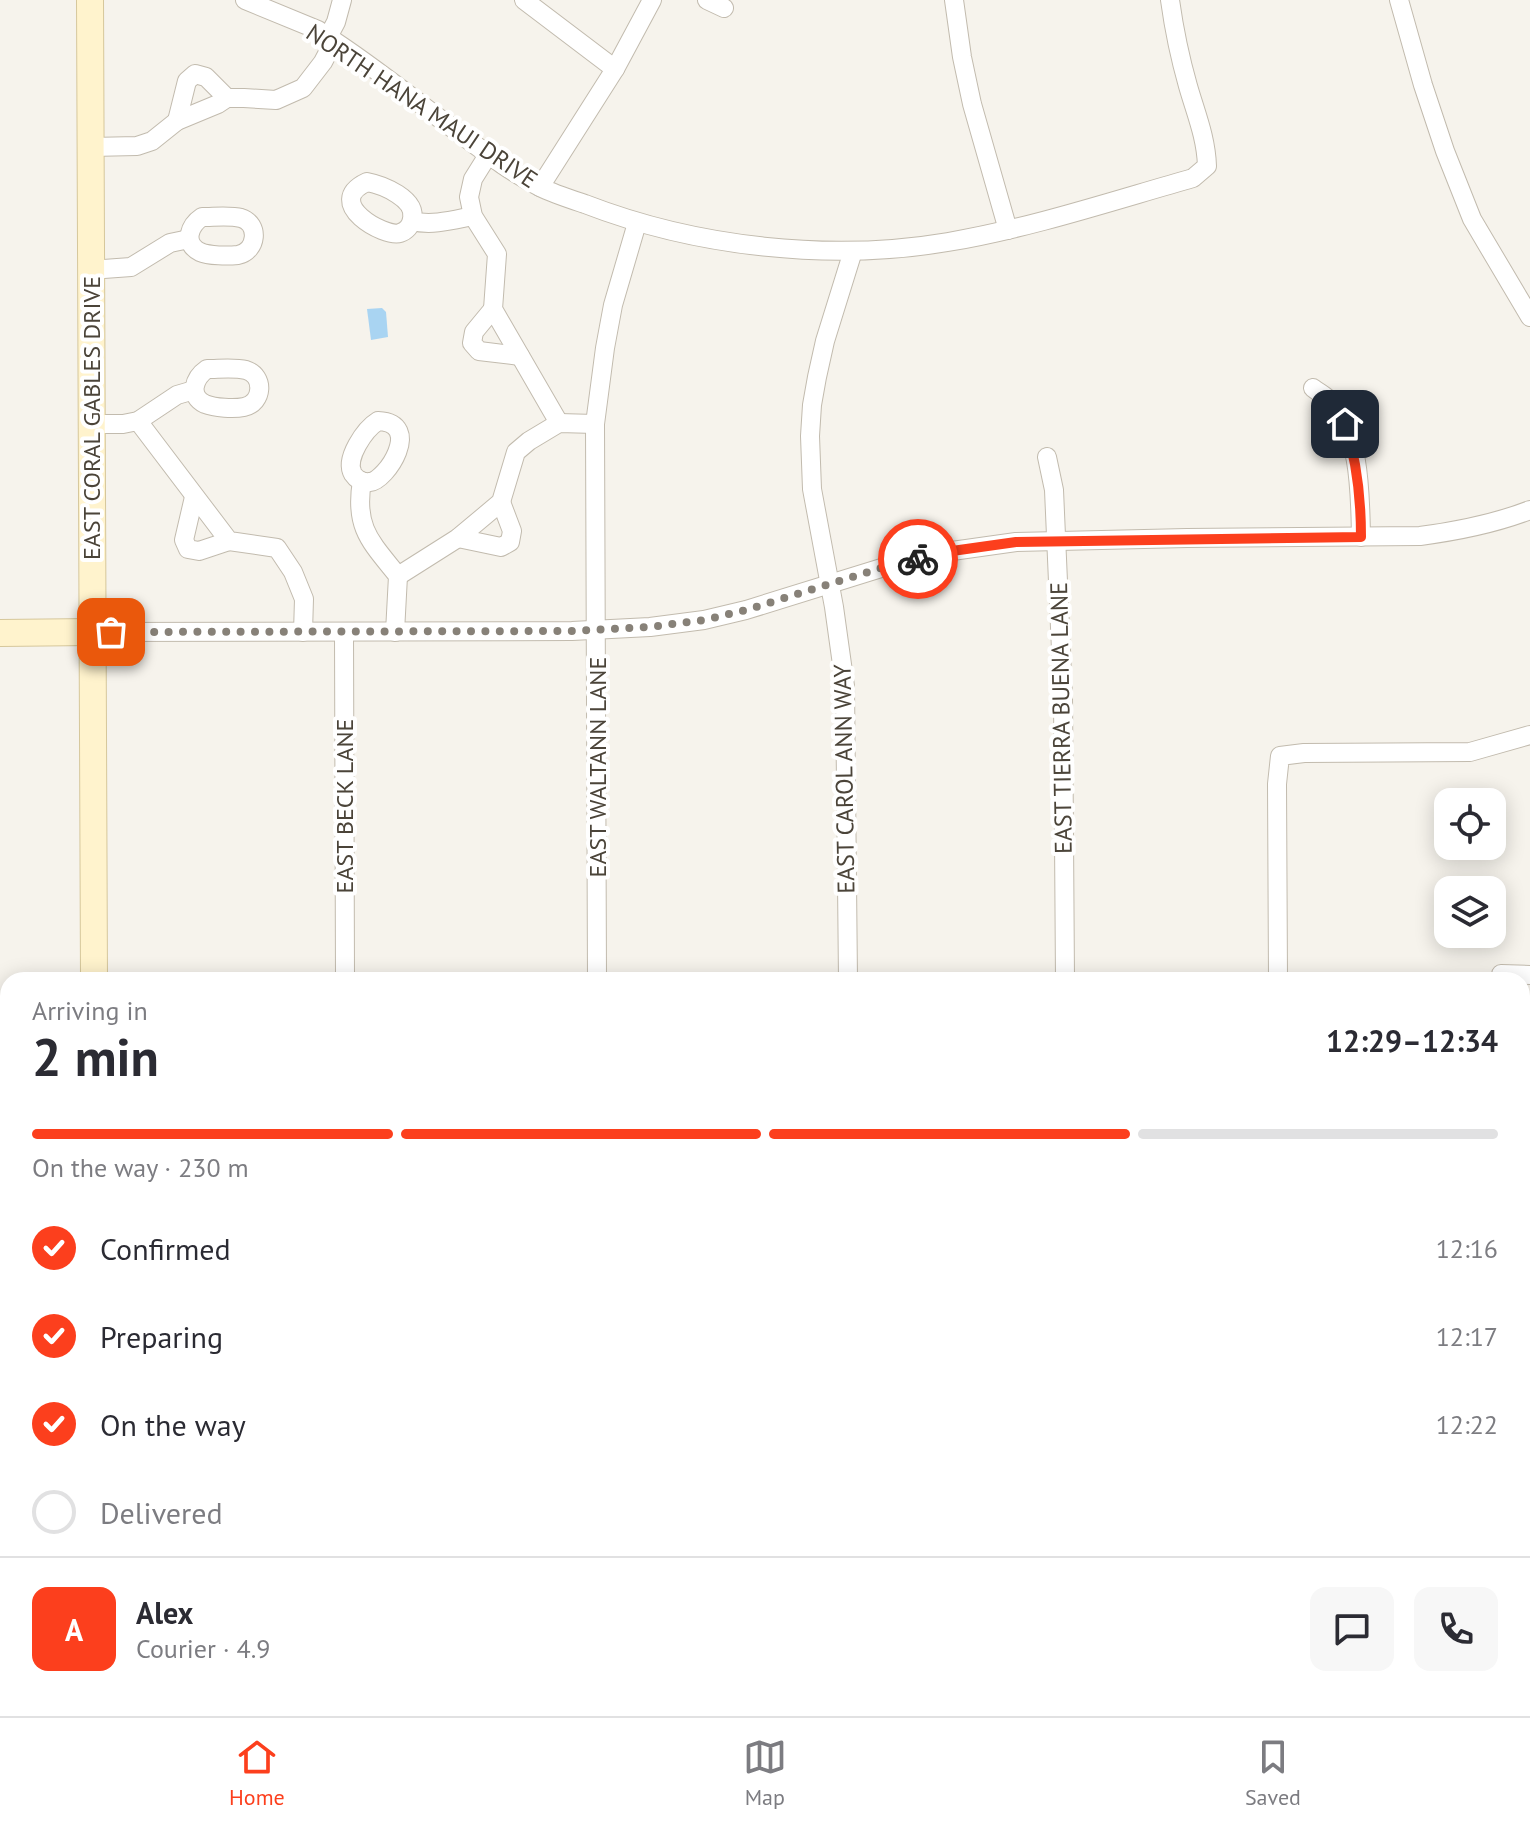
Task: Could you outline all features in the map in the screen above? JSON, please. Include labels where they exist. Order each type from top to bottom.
[{"type":"street","name":"EAST CORAL GABLES DRIVE","points":[[90,0],[94,972]]},
{"type":"street","name":"NORTH HANA MAUI DRIVE","points":[[245,0],[318,30],[488,155],[540,187],[637,223],[748,245],[853,251],[946,243],[1008,230],[1193,178],[1207,166],[1206,146],[1187,82],[1170,0]]},
{"type":"street","points":[[91,147],[137,146],[152,141],[177,121],[227,98],[276,100],[303,88],[323,62],[342,0]]},
{"type":"street","points":[[524,0],[615,69]]},
{"type":"street","points":[[540,187],[615,69],[652,0]]},
{"type":"street","points":[[954,0],[972,104],[1008,230]]},
{"type":"street","points":[[1399,0],[1445,151],[1472,219],[1530,317]]},
{"type":"street","points":[[177,121],[187,81],[195,74],[206,77],[227,98]]},
{"type":"street","points":[[488,155],[473,179],[469,197],[473,216],[497,254],[493,309],[559,423]]},
{"type":"street","points":[[412,221],[423,224],[473,216]]},
{"type":"street","name":"EAST WALTANN LANE","points":[[597,972],[595,424],[613,305],[637,223]]},
{"type":"street","points":[[90,270],[131,267],[170,243],[189,239]]},
{"type":"street","name":"EAST CAROL ANN WAY","points":[[848,972],[847,714],[841,651],[810,466],[812,405],[825,341],[853,251]]},
{"type":"street","points":[[493,309],[474,332],[472,343],[479,351],[520,356]]},
{"type":"street","points":[[1313,388],[1328,399],[1345,424],[1354,452],[1360,490],[1361,537]]},
{"type":"street","points":[[91,424],[138,421],[177,395],[194,390]]},
{"type":"street","points":[[138,421],[229,541]]},
{"type":"street","points":[[398,576],[458,538],[501,502],[516,452],[529,441],[559,423],[595,424]]},
{"type":"street","name":"EAST TIERRA BUENA LANE","points":[[1047,457],[1054,490],[1063,696],[1065,972]]},
{"type":"street","points":[[362,481],[360,510],[363,528],[398,576],[395,632]]},
{"type":"street","points":[[194,497],[184,540],[188,549],[199,551],[229,541],[277,548],[293,572],[304,599],[303,632]]},
{"type":"street","points":[[458,538],[501,547],[510,542],[512,531],[501,502]]},
{"type":"street","points":[[0,633],[395,632],[650,627],[704,620],[746,610],[891,565],[945,552],[1016,542],[1420,536],[1528,517]]},
{"type":"street","name":"EAST BECK LANE","points":[[344,632],[345,972]]},
{"type":"street","points":[[1278,972],[1277,784],[1280,756],[1304,753],[1470,752],[1530,735]]},
{"type":"water","points":[[382,308],[386,312],[388,337],[371,340],[367,309]]},
{"type":"way so far","points":[[111,632],[572,631],[650,627],[704,620],[746,610],[918,559]]},
{"type":"route","points":[[918,559],[1016,542],[1056,540],[1361,537],[1360,490],[1354,452],[1345,424]]}]
